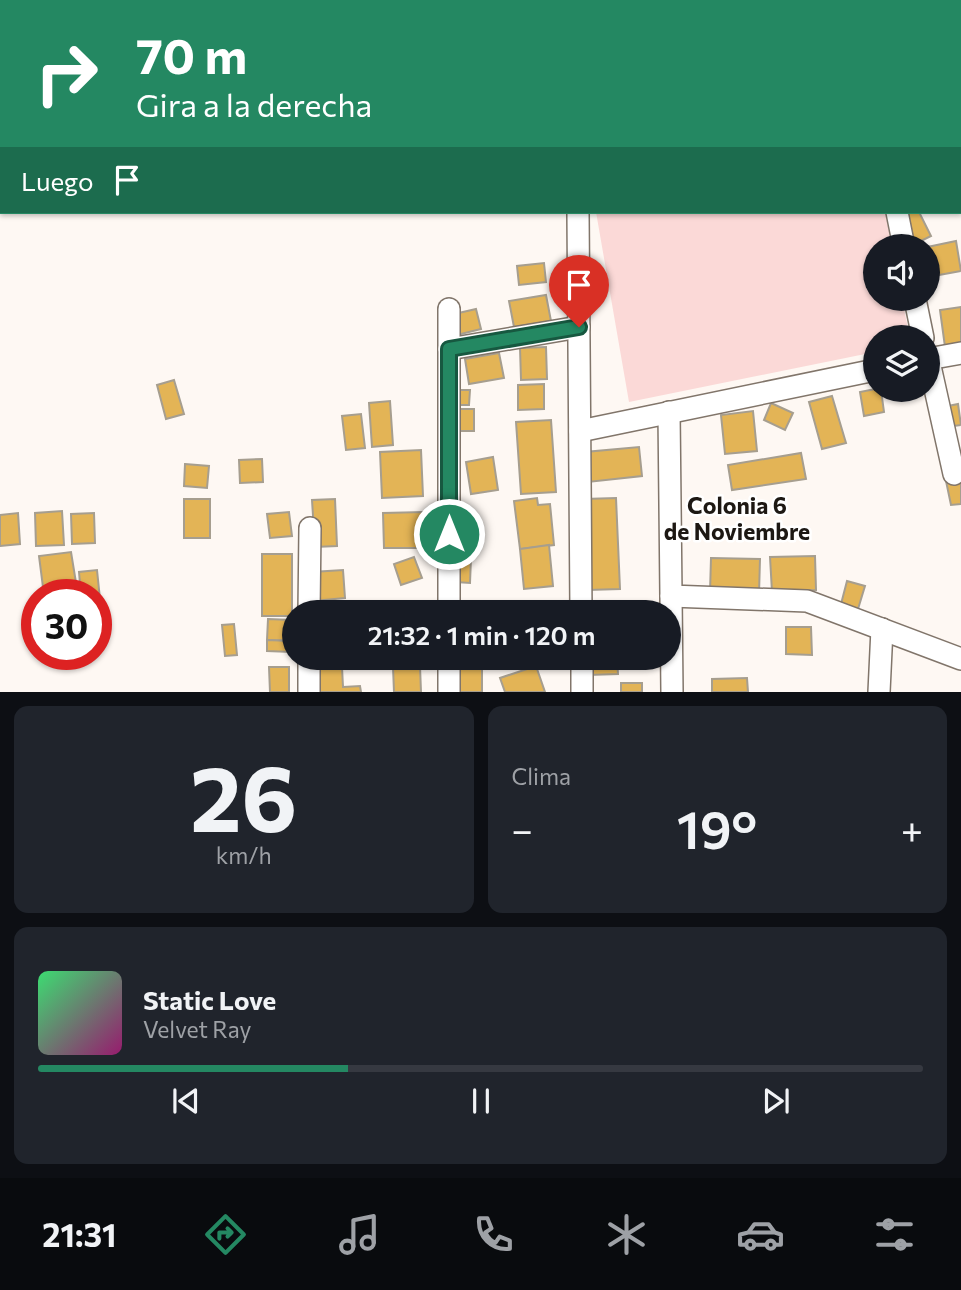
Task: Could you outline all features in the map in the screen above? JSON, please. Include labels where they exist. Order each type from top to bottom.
[{"type":"street","points":[[578,214],[581,600]]},
{"type":"street","points":[[897,214],[901,234]]},
{"type":"street","points":[[449,309],[449,600]]},
{"type":"street","points":[[449,349],[579,327]]},
{"type":"street","points":[[940,356],[961,353]]},
{"type":"street","points":[[580,430],[863,372]]},
{"type":"street","points":[[938,402],[954,474]]},
{"type":"street","points":[[669,412],[672,691]]},
{"type":"street","points":[[309,600],[310,528]]},
{"type":"street","points":[[671,596],[807,601],[961,659]]},
{"type":"street","points":[[878,691],[882,629]]},
{"type":"street","points":[[309,670],[309,691]]},
{"type":"street","points":[[449,670],[449,691]]},
{"type":"street","points":[[582,670],[582,691]]},
{"type":"shaded area","points":[[596,214],[885,214],[889,234],[863,234],[863,311],[904,311],[907,325],[863,325],[863,354],[629,402]]},
{"type":"building","points":[[920,214],[930,234],[908,234],[900,216]]},
{"type":"building","points":[[956,241],[961,271],[940,275],[940,244]]},
{"type":"building","points":[[544,263],[546,282],[519,285],[517,266]]},
{"type":"building","points":[[546,295],[551,321],[514,327],[509,301]]},
{"type":"building","points":[[961,307],[961,345],[945,347],[940,310]]},
{"type":"building","points":[[476,309],[481,329],[453,336],[454,314]]},
{"type":"building","points":[[546,347],[547,379],[521,380],[520,348]]},
{"type":"building","points":[[499,353],[504,378],[469,384],[465,359]]},
{"type":"building","points":[[174,380],[184,414],[166,419],[157,385]]},
{"type":"building","points":[[544,384],[544,409],[518,410],[518,385]]},
{"type":"building","points":[[453,390],[470,390],[469,405],[453,405]]},
{"type":"building","points":[[863,391],[863,402],[883,402],[884,412],[864,416],[860,392]]},
{"type":"building","points":[[832,396],[846,443],[822,449],[809,402]]},
{"type":"building","points":[[390,401],[393,445],[372,447],[369,403]]},
{"type":"building","points":[[771,403],[793,413],[785,430],[764,420]]},
{"type":"building","points":[[958,404],[961,425],[947,427],[943,407]]},
{"type":"building","points":[[452,409],[474,409],[474,431],[453,431]]},
{"type":"building","points":[[753,411],[757,451],[725,454],[721,415]]},
{"type":"building","points":[[361,414],[365,448],[346,450],[342,416]]},
{"type":"building","points":[[551,420],[556,492],[521,494],[516,422]]},
{"type":"building","points":[[639,447],[642,476],[588,482],[585,452]]},
{"type":"building","points":[[421,450],[423,496],[382,498],[380,452]]},
{"type":"building","points":[[801,453],[806,479],[732,490],[728,465]]},
{"type":"building","points":[[493,457],[498,490],[471,494],[466,462]]},
{"type":"building","points":[[262,459],[263,482],[240,483],[239,460]]},
{"type":"building","points":[[185,464],[209,466],[207,488],[184,486]]},
{"type":"building","points":[[961,478],[961,504],[951,505],[946,481]]},
{"type":"building","points":[[537,498],[538,505],[550,504],[554,545],[520,549],[514,501]]},
{"type":"building","points":[[616,498],[620,589],[588,590],[584,499]]},
{"type":"building","points":[[184,499],[210,499],[210,538],[184,538]]},
{"type":"building","points":[[335,499],[337,546],[315,547],[312,500]]},
{"type":"building","points":[[62,511],[64,545],[36,546],[35,513]]},
{"type":"building","points":[[289,512],[292,536],[270,538],[267,514]]},
{"type":"building","points":[[424,512],[425,548],[384,548],[383,513]]},
{"type":"building","points":[[18,513],[20,544],[0,546],[0,515]]},
{"type":"building","points":[[94,513],[95,543],[72,544],[71,514]]},
{"type":"building","points":[[549,545],[553,586],[524,589],[520,549]]},
{"type":"building","points":[[71,552],[75,579],[42,579],[39,556]]},
{"type":"building","points":[[262,554],[292,554],[292,600],[282,600],[282,616],[262,616]]},
{"type":"building","points":[[442,556],[471,558],[470,583],[440,581]]},
{"type":"building","points":[[815,556],[816,590],[772,592],[770,557]]},
{"type":"building","points":[[414,557],[422,578],[401,585],[394,564]]},
{"type":"building","points":[[711,558],[760,559],[759,594],[710,592]]},
{"type":"building","points":[[97,570],[98,579],[80,579],[79,572]]},
{"type":"building","points":[[343,570],[345,598],[314,600],[312,572]]},
{"type":"building","points":[[847,581],[865,586],[858,609],[841,604]]},
{"type":"building","points":[[268,619],[282,620],[282,641],[267,640]]},
{"type":"building","points":[[234,624],[237,655],[225,656],[222,625]]},
{"type":"building","points":[[786,627],[811,627],[812,655],[786,654]]},
{"type":"building","points":[[267,640],[282,641],[282,652],[267,651]]},
{"type":"building","points":[[269,667],[289,670],[289,692],[270,692]]},
{"type":"building","points":[[318,670],[342,670],[343,687],[360,686],[361,692],[319,692]]},
{"type":"building","points":[[393,670],[420,670],[421,692],[394,692]]},
{"type":"building","points":[[455,670],[482,670],[482,692],[454,692]]},
{"type":"building","points":[[524,670],[537,670],[545,692],[505,692],[500,678]]},
{"type":"building","points":[[588,670],[618,670],[618,674],[588,675]]},
{"type":"building","points":[[747,678],[748,692],[712,692],[712,679]]},
{"type":"building","points":[[621,683],[642,683],[642,692],[621,692]]},
{"type":"district","name":"Colonia 6 de Noviembre","points":[[737,519]]},
{"type":"route","points":[[449,534],[449,349],[579,327]]}]
